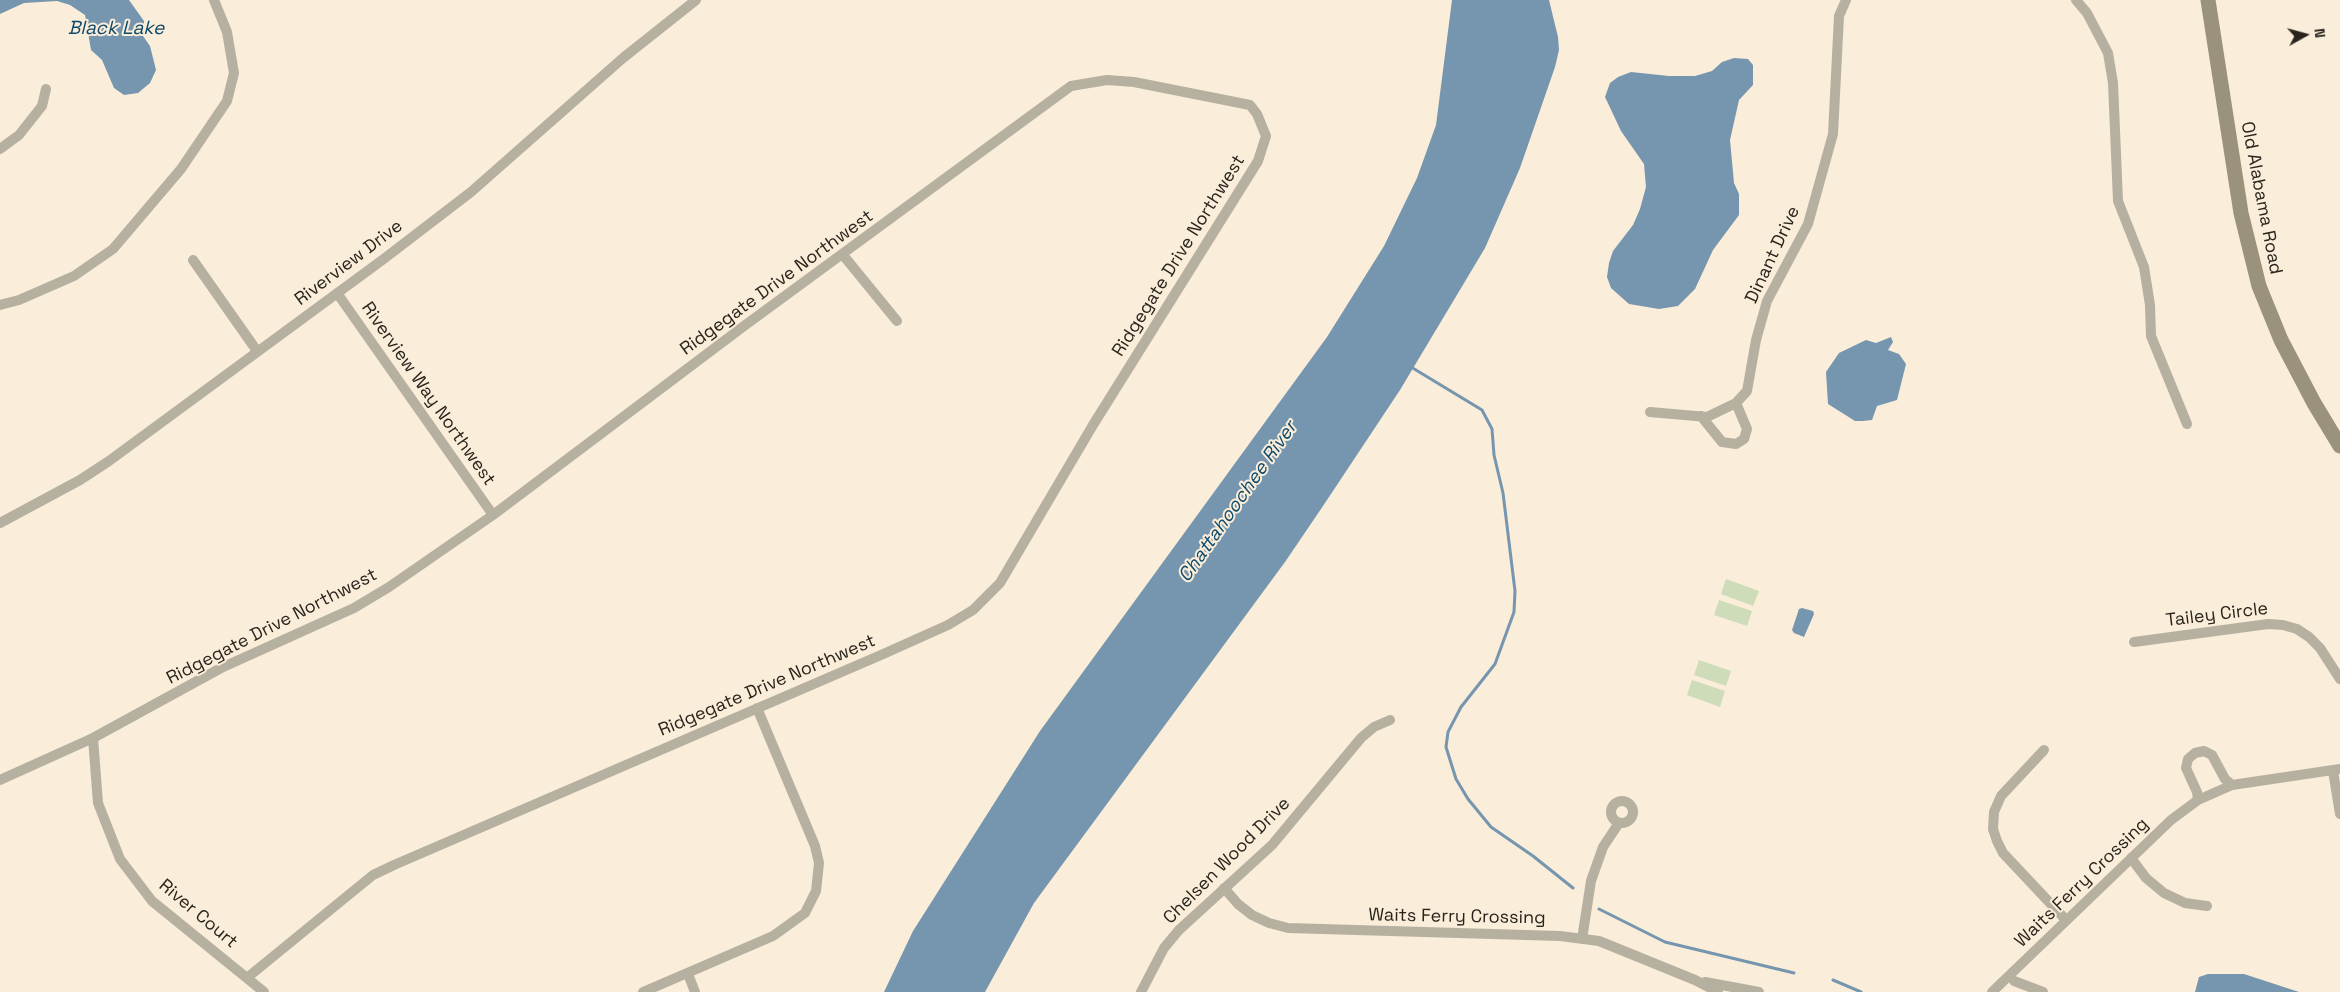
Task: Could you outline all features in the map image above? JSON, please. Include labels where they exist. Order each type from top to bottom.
[{"type":"main road","name":"Old Alabama Road","points":[[2208,0],[2241,213],[2259,286],[2281,340],[2314,403],[2340,446]]},
{"type":"street","points":[[0,305],[19,300],[74,276],[113,249],[181,169],[227,101],[234,73],[227,32],[214,0]]},
{"type":"street","name":"Riverview Drive","points":[[0,523],[87,475],[337,293],[471,192],[622,58],[696,0]]},
{"type":"street","name":"Dinant Drive","points":[[1736,403],[1747,390],[1756,340],[1767,301],[1808,224],[1833,134],[1839,16],[1846,0]]},
{"type":"street","points":[[2076,0],[2087,13],[2108,53],[2113,83],[2118,201],[2144,267],[2150,305],[2151,336],[2186,424]]},
{"type":"street","name":"Ridgegate Drive Northwest","points":[[0,780],[93,738],[221,668],[354,608],[389,587],[493,515],[744,326],[1071,86],[1107,80],[1134,82],[1250,105],[1258,114],[1266,136],[1258,162],[1125,372],[1000,582],[973,610],[948,626],[478,827],[373,875],[248,977]]},
{"type":"street","points":[[0,149],[19,135],[42,106],[46,89]]},
{"type":"street","points":[[843,255],[897,321]]},
{"type":"street","points":[[193,260],[257,352]]},
{"type":"street","name":"Riverview Way Northwest","points":[[337,293],[493,515]]},
{"type":"street","points":[[1650,412],[1701,416],[1707,417],[1736,403],[1747,429],[1744,439],[1736,444],[1722,442],[1701,416]]},
{"type":"street","name":"Tailey Circle","points":[[2134,642],[2268,624],[2283,624],[2297,629],[2310,637],[2320,648],[2340,679]]},
{"type":"street","points":[[642,992],[688,974],[773,936],[805,913],[816,891],[819,863],[814,846],[757,708]]},
{"type":"street","name":"Chelsen Wood Drive","points":[[1141,992],[1152,968],[1179,930],[1284,832],[1362,738],[1374,727],[1390,720]]},
{"type":"street","name":"River Court","points":[[93,738],[98,803],[120,859],[152,901],[248,977],[264,992]]},
{"type":"street","points":[[2044,750],[2001,796],[1994,812],[1993,828],[2003,853],[2066,920]]},
{"type":"street","points":[[2198,800],[2197,792],[2186,768],[2188,759],[2195,753],[2204,752],[2212,755],[2225,779],[2232,785]]},
{"type":"street","points":[[2336,770],[2340,814]]},
{"type":"street","name":"Waits Ferry Crossing","points":[[1992,992],[2012,979],[2066,920],[2171,820],[2198,800],[2232,785],[2336,770]]},
{"type":"street","points":[[1582,939],[1591,881],[1603,847],[1619,823]]},
{"type":"street","points":[[2131,858],[2146,878],[2164,893],[2185,903],[2207,906]]},
{"type":"street","name":"Waits Ferry Crossing","points":[[1224,888],[1238,904],[1252,915],[1288,928],[1560,936],[1599,941],[1695,980],[1718,992]]},
{"type":"street","points":[[688,974],[695,992]]},
{"type":"street","points":[[2012,979],[2018,992]]},
{"type":"street","points":[[2012,979],[2043,992]]},
{"type":"street","name":"Waits Ferry Crossing","points":[[1695,980],[1759,992]]},
{"type":"green space","points":[[1726,579],[1759,591],[1753,606],[1721,594]]},
{"type":"green space","points":[[1719,600],[1752,611],[1747,626],[1714,615]]},
{"type":"green space","points":[[1699,660],[1731,671],[1726,686],[1694,675]]},
{"type":"green space","points":[[1692,680],[1725,691],[1720,707],[1687,695]]},
{"type":"water","name":"Black Lake","points":[[0,0],[129,0],[144,21],[143,36],[150,46],[156,70],[150,83],[138,93],[124,95],[114,88],[102,60],[91,50],[85,15],[70,5],[57,1],[24,3],[0,14]]},
{"type":"water","name":"Chattahoochee River","points":[[1452,0],[1549,0],[1558,37],[1559,50],[1555,67],[1520,168],[1485,248],[1400,390],[1323,506],[1285,562],[1034,903],[985,992],[884,992],[913,931],[1040,731],[1327,337],[1384,246],[1417,178],[1436,125]]},
{"type":"water","points":[[1734,58],[1748,59],[1753,65],[1753,85],[1739,100],[1730,140],[1734,183],[1739,194],[1739,215],[1713,250],[1695,289],[1678,306],[1659,309],[1629,304],[1611,288],[1607,277],[1609,263],[1613,251],[1633,225],[1646,187],[1644,164],[1621,131],[1605,97],[1610,83],[1618,77],[1631,72],[1669,76],[1695,76],[1712,71],[1722,62]]},
{"type":"water","points":[[1891,337],[1893,342],[1888,350],[1899,354],[1906,364],[1897,400],[1877,406],[1872,420],[1862,421],[1855,421],[1828,404],[1826,372],[1839,353],[1866,340],[1876,343]]},
{"type":"water","points":[[1799,609],[1813,611],[1814,614],[1804,637],[1794,633],[1792,630]]},
{"type":"water","points":[[2208,974],[2244,974],[2299,992],[2195,992],[2199,977]]},
{"type":"waterway","points":[[1411,367],[1482,410],[1492,429],[1494,455],[1503,493],[1515,591],[1514,612],[1495,664],[1461,707],[1448,732],[1446,747],[1456,779],[1468,799],[1491,827],[1533,856],[1573,888]]},
{"type":"waterway","points":[[1599,909],[1665,942],[1794,973]]},
{"type":"waterway","points":[[1833,980],[1861,992]]}]
